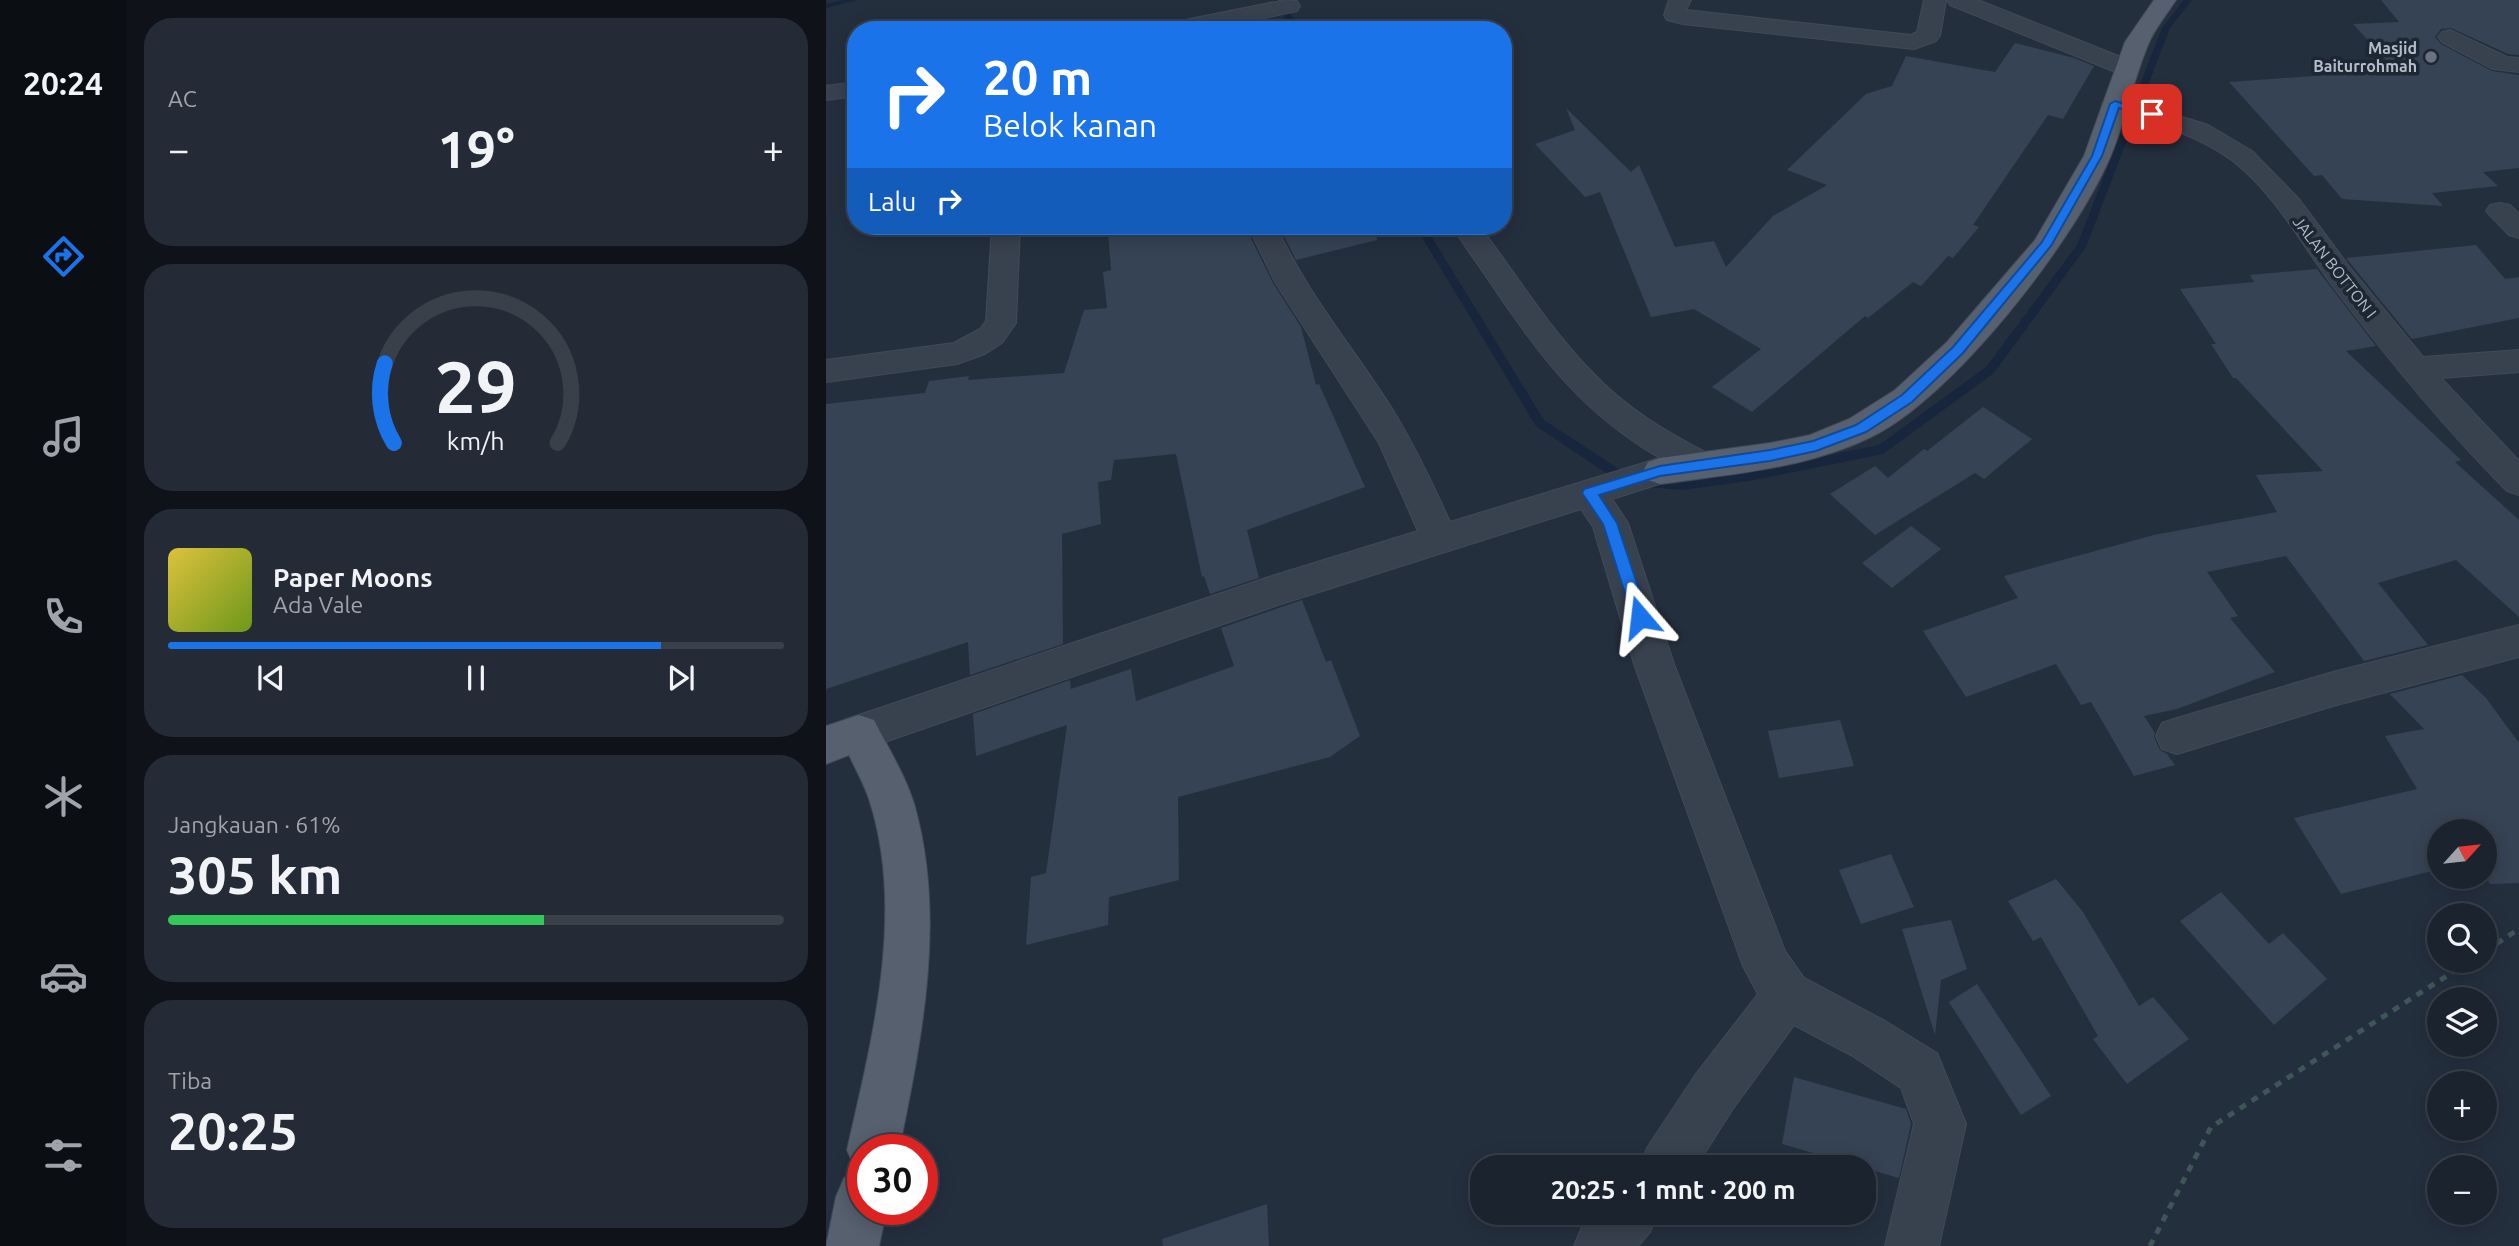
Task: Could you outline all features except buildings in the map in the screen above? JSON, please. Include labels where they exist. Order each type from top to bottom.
[{"type":"main road","points":[[1660,471],[1770,456],[1816,446],[1861,428],[1907,398],[1958,350],[2047,244],[2097,156],[2132,109],[2127,68],[2137,42],[2165,0]]},
{"type":"main road","points":[[843,739],[892,805],[909,888],[907,957],[876,1134]]},
{"type":"main road","points":[[852,1246],[857,1225]]},
{"type":"street","points":[[1680,0],[1674,12],[1675,16],[1914,42],[1928,36],[1935,0]]},
{"type":"street","points":[[1958,0],[2127,68]]},
{"type":"street","points":[[1223,21],[1287,8]]},
{"type":"street","points":[[2450,37],[2502,64],[2519,65]]},
{"type":"street","points":[[826,93],[847,90]]},
{"type":"street","name":"JALAN BOTTON I","points":[[2132,109],[2171,119],[2225,145],[2255,167],[2283,198],[2415,369],[2519,482]]},
{"type":"street","points":[[826,371],[957,353],[974,347],[991,336],[1001,323],[1006,235]]},
{"type":"street","points":[[1266,235],[1292,289],[1395,442],[1439,537]]},
{"type":"street","points":[[1473,235],[1581,380],[1641,431],[1699,464]]},
{"type":"street","points":[[2415,369],[2519,361]]},
{"type":"street","points":[[843,739],[1272,591],[1439,537],[1660,471]]},
{"type":"street","points":[[1603,489],[1610,523],[1654,664],[1767,966],[1787,995],[1868,1038],[1919,1071],[1940,1124],[1912,1246]]},
{"type":"street","points":[[2177,736],[2333,689],[2519,641]]},
{"type":"street","points":[[1674,1155],[1714,1092],[1787,995]]},
{"type":"street","points":[[1601,1246],[1620,1225]]},
{"type":"path","points":[[2497,943],[2519,929]]},
{"type":"path","points":[[2150,1246],[2211,1127],[2451,973]]},
{"type":"waterway","points":[[826,6],[854,0]]},
{"type":"waterway","points":[[1278,0],[1291,21]]},
{"type":"waterway","points":[[1425,235],[1540,423],[1628,482],[1682,485],[1749,476],[1883,449],[1990,370],[2082,245],[2166,28],[2188,0]]},
{"type":"place","name":"Masjid Baiturrohmah","points":[[2431,57]]},
{"type":"route","points":[[1640,617],[1610,523],[1589,493],[1660,471],[1770,456],[1816,446],[1861,428],[1907,398],[1958,350],[2047,244],[2097,156],[2115,104],[2152,114]]}]
